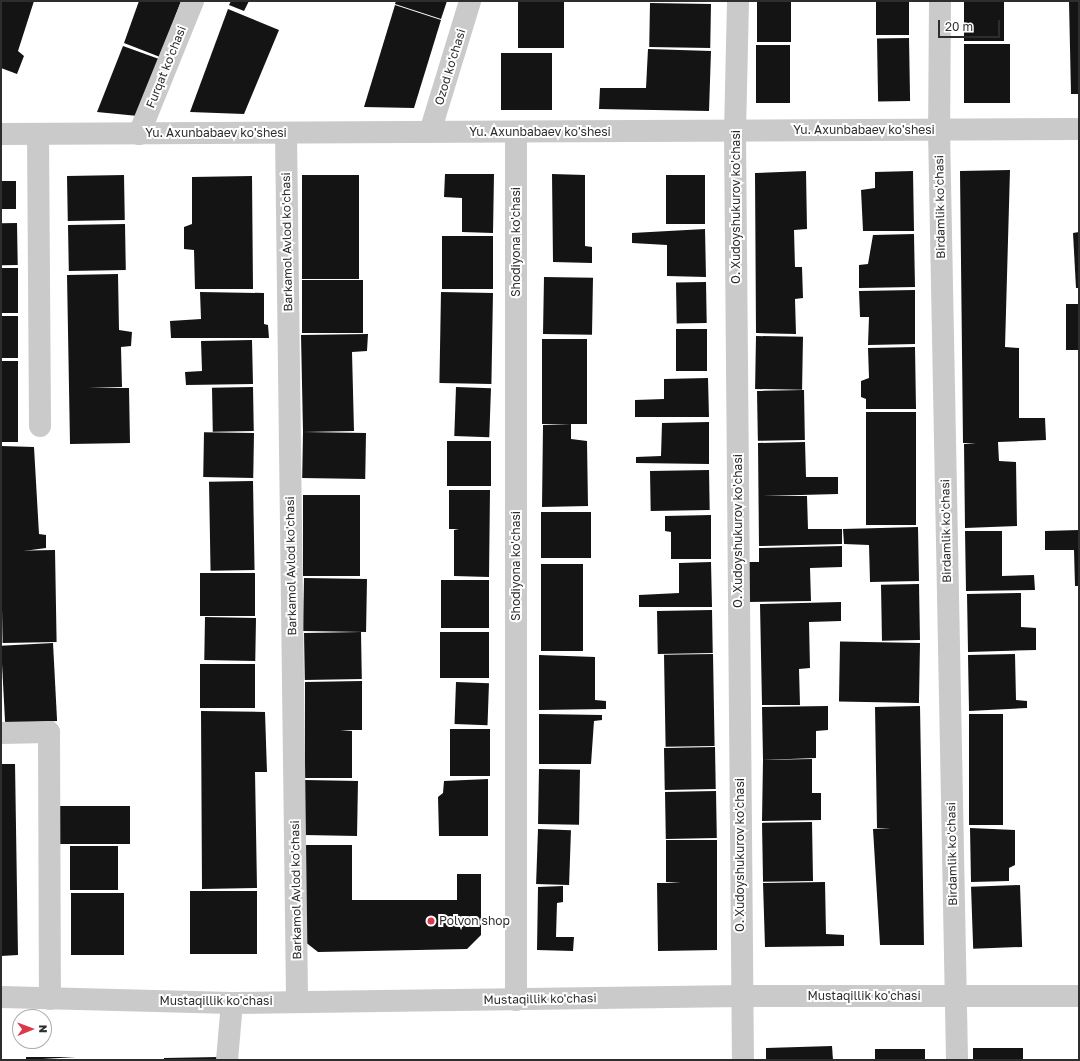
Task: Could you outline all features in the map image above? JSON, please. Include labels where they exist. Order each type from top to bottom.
[{"type":"street","name":"Furqat ko'chasi","points":[[139,134],[193,1]]},
{"type":"street","name":"Ozod ko'chasi","points":[[430,132],[470,1]]},
{"type":"street","name":"O. Xudoyshukurov ko'chasi","points":[[738,1],[736,131],[741,996],[743,1060]]},
{"type":"street","name":"Birdamlik ko'chasi","points":[[940,1],[939,130],[957,1060]]},
{"type":"street","name":"Yu. Axunbabaev ko'shesi","points":[[1,134],[1079,129]]},
{"type":"street","name":"Shodiyona ko'chasi","points":[[516,132],[516,1000]]},
{"type":"street","name":"Barkamol Avlod ko'chasi","points":[[286,133],[297,1000]]},
{"type":"street","points":[[38,134],[40,426]]},
{"type":"street","points":[[1,733],[49,732],[50,999]]},
{"type":"street","name":"Mustaqillik ko'chasi","points":[[1,997],[232,1003],[297,1000],[516,1000],[741,996],[1079,996]]},
{"type":"street","points":[[228,1060],[232,1003]]},
{"type":"building","points":[[1,1],[34,1],[18,51],[24,56],[17,74],[1,68]]},
{"type":"building","points":[[139,1],[181,1],[160,57],[124,43]]},
{"type":"building","points":[[231,1],[249,1],[244,11],[229,5]]},
{"type":"building","points":[[396,1],[447,1],[441,19],[395,4]]},
{"type":"building","points":[[518,1],[564,1],[564,48],[518,48]]},
{"type":"building","points":[[757,1],[791,1],[791,42],[757,42]]},
{"type":"building","points":[[876,1],[909,1],[909,35],[876,35]]},
{"type":"building","points":[[964,1],[1004,1],[1004,41],[964,41]]},
{"type":"building","points":[[1069,1],[1079,1],[1079,94],[1071,94]]},
{"type":"building","points":[[650,3],[711,4],[710,48],[649,47]]},
{"type":"building","points":[[395,5],[441,20],[414,108],[364,107]]},
{"type":"building","points":[[228,9],[279,30],[244,114],[190,112]]},
{"type":"building","points":[[909,38],[910,101],[878,102],[877,39]]},
{"type":"building","points":[[964,44],[1010,44],[1010,103],[964,103]]},
{"type":"building","points":[[756,45],[790,45],[790,103],[756,103]]},
{"type":"building","points":[[123,46],[159,59],[138,116],[97,112]]},
{"type":"building","points":[[648,49],[711,51],[709,111],[599,109],[600,88],[646,88]]},
{"type":"building","points":[[501,53],[552,53],[552,110],[501,110]]},
{"type":"building","points":[[1010,170],[1005,347],[1019,348],[1019,418],[1045,418],[1046,440],[998,442],[999,461],[1016,462],[1017,526],[965,528],[964,444],[976,443],[963,443],[960,171]]},
{"type":"building","points":[[806,171],[807,229],[794,230],[795,267],[802,267],[803,298],[795,299],[796,334],[756,333],[755,173]]},
{"type":"building","points":[[913,171],[914,231],[863,231],[861,190],[875,188],[875,172]]},
{"type":"building","points":[[445,174],[494,174],[493,233],[462,232],[462,198],[444,197]]},
{"type":"building","points":[[552,174],[585,175],[585,246],[592,247],[592,263],[553,262]]},
{"type":"building","points":[[124,175],[125,220],[68,221],[67,176]]},
{"type":"building","points":[[302,175],[359,175],[359,279],[302,279]]},
{"type":"building","points":[[666,175],[705,175],[705,224],[666,224]]},
{"type":"building","points":[[252,176],[253,289],[195,289],[194,250],[184,249],[184,227],[192,224],[192,177]]},
{"type":"building","points":[[1,181],[16,181],[16,209],[1,209]]},
{"type":"building","points":[[1,223],[17,223],[18,265],[2,265]]},
{"type":"building","points":[[125,224],[126,270],[69,271],[68,225]]},
{"type":"building","points":[[705,229],[706,277],[667,276],[667,245],[632,243],[632,233]]},
{"type":"building","points":[[1079,232],[1079,288],[1076,288],[1073,233]]},
{"type":"building","points":[[914,234],[915,287],[859,288],[859,265],[868,264],[873,235]]},
{"type":"building","points":[[442,236],[493,236],[493,289],[442,289]]},
{"type":"building","points":[[1,268],[18,268],[18,313],[1,313]]},
{"type":"building","points":[[118,274],[119,330],[132,332],[131,346],[121,347],[122,387],[88,388],[129,388],[130,443],[70,444],[67,275]]},
{"type":"building","points":[[544,277],[593,278],[592,335],[543,334]]},
{"type":"building","points":[[302,280],[363,280],[363,333],[302,333]]},
{"type":"building","points":[[706,282],[707,323],[677,324],[676,283]]},
{"type":"building","points":[[915,290],[915,344],[868,345],[869,317],[860,317],[859,291]]},
{"type":"building","points":[[200,292],[264,293],[264,324],[268,325],[269,338],[171,338],[170,321],[201,319]]},
{"type":"building","points":[[441,292],[493,293],[491,384],[439,383]]},
{"type":"building","points":[[1066,304],[1079,304],[1079,350],[1066,350]]},
{"type":"building","points":[[1,316],[18,316],[18,358],[1,358]]},
{"type":"building","points":[[676,329],[707,329],[707,371],[676,371]]},
{"type":"building","points":[[368,334],[367,351],[352,352],[354,431],[303,432],[301,335]]},
{"type":"building","points":[[756,336],[803,337],[802,390],[755,389]]},
{"type":"building","points":[[542,339],[587,339],[587,424],[542,424]]},
{"type":"building","points":[[252,340],[253,384],[186,385],[185,372],[202,371],[201,341]]},
{"type":"building","points":[[915,347],[916,409],[866,409],[866,399],[861,397],[861,381],[869,378],[868,348]]},
{"type":"building","points":[[1,361],[18,361],[18,442],[1,442]]},
{"type":"building","points":[[708,378],[709,417],[635,417],[635,400],[664,399],[664,379]]},
{"type":"building","points":[[253,387],[254,431],[213,432],[212,388]]},
{"type":"building","points":[[456,387],[491,388],[489,437],[454,436]]},
{"type":"building","points":[[804,390],[805,440],[758,441],[757,391]]},
{"type":"building","points":[[866,412],[916,412],[916,525],[866,525]]},
{"type":"building","points":[[709,422],[709,464],[636,463],[636,457],[661,456],[662,423]]},
{"type":"building","points":[[571,424],[571,439],[587,441],[588,506],[542,507],[543,425]]},
{"type":"building","points":[[204,432],[254,433],[253,478],[203,477]]},
{"type":"building","points":[[303,432],[366,433],[365,479],[302,478]]},
{"type":"building","points":[[447,441],[491,441],[491,486],[447,486]]},
{"type":"building","points":[[805,442],[806,477],[838,477],[838,494],[763,496],[807,496],[808,529],[842,529],[842,544],[759,546],[758,443]]},
{"type":"building","points":[[1,446],[34,447],[39,534],[46,535],[46,548],[1,554]]},
{"type":"building","points":[[709,470],[710,510],[651,511],[650,471]]},
{"type":"building","points":[[253,481],[255,570],[211,571],[209,482]]},
{"type":"building","points":[[449,490],[490,490],[489,577],[454,576],[454,530],[459,529],[449,529]]},
{"type":"building","points":[[303,495],[360,495],[360,576],[303,576]]},
{"type":"building","points":[[541,512],[591,512],[591,558],[541,558]]},
{"type":"building","points":[[711,515],[711,559],[671,559],[671,532],[665,531],[665,516]]},
{"type":"building","points":[[918,527],[919,581],[870,582],[869,545],[844,544],[843,529]]},
{"type":"building","points":[[1079,530],[1079,586],[1075,586],[1074,550],[1045,550],[1045,531]]},
{"type":"building","points":[[965,531],[1002,531],[1002,576],[1034,575],[1035,590],[966,591]]},
{"type":"building","points":[[842,546],[842,567],[810,568],[811,601],[747,602],[746,562],[759,562],[759,548]]},
{"type":"building","points":[[55,550],[57,642],[3,643],[1,551]]},
{"type":"building","points":[[711,562],[712,607],[639,607],[639,595],[679,593],[679,563]]},
{"type":"building","points":[[541,564],[583,564],[583,651],[541,651]]},
{"type":"building","points":[[200,573],[255,573],[255,616],[200,616]]},
{"type":"building","points":[[304,578],[367,579],[366,632],[303,631]]},
{"type":"building","points":[[441,580],[489,580],[489,628],[441,628]]},
{"type":"building","points":[[919,584],[920,640],[882,641],[881,585]]},
{"type":"building","points":[[1021,593],[1021,627],[1036,628],[1036,650],[968,652],[967,594]]},
{"type":"building","points":[[841,602],[841,621],[809,622],[810,668],[799,669],[800,705],[762,705],[760,604]]},
{"type":"building","points":[[712,610],[713,653],[658,654],[657,611]]},
{"type":"building","points":[[205,617],[256,618],[255,661],[204,660]]},
{"type":"building","points":[[361,632],[362,679],[305,680],[304,633]]},
{"type":"building","points":[[440,632],[489,632],[489,678],[440,678]]},
{"type":"building","points":[[840,642],[920,643],[919,703],[839,702]]},
{"type":"building","points":[[53,643],[57,721],[5,724],[1,646]]},
{"type":"building","points":[[713,654],[715,746],[666,747],[664,655]]},
{"type":"building","points":[[1015,654],[1016,700],[1027,701],[1027,708],[969,711],[968,655]]},
{"type":"building","points":[[539,655],[595,657],[595,700],[606,701],[606,709],[539,710]]},
{"type":"building","points":[[200,664],[255,664],[255,708],[200,708]]},
{"type":"building","points":[[362,681],[362,730],[340,730],[352,731],[352,778],[305,778],[305,682]]},
{"type":"building","points":[[456,682],[489,683],[488,725],[455,724]]},
{"type":"building","points":[[828,706],[828,730],[816,731],[816,758],[763,760],[762,707]]},
{"type":"building","points":[[920,706],[924,945],[880,945],[873,829],[891,828],[877,828],[875,707]]},
{"type":"building","points":[[201,711],[265,712],[267,772],[255,772],[257,888],[202,889]]},
{"type":"building","points":[[539,714],[602,715],[602,720],[594,721],[591,764],[539,764]]},
{"type":"building","points":[[969,714],[1003,714],[1003,825],[969,825]]},
{"type":"building","points":[[450,729],[490,729],[490,776],[450,776]]},
{"type":"building","points":[[715,747],[716,789],[665,790],[664,748]]},
{"type":"building","points":[[812,759],[812,793],[821,793],[821,820],[762,821],[763,760]]},
{"type":"building","points":[[1,764],[15,764],[18,955],[1,956]]},
{"type":"building","points":[[539,769],[580,770],[579,825],[538,824]]},
{"type":"building","points":[[488,779],[488,836],[439,836],[438,797],[443,793],[444,781]]},
{"type":"building","points":[[305,780],[358,781],[357,836],[304,835]]},
{"type":"building","points":[[716,791],[717,838],[666,839],[665,792]]},
{"type":"building","points":[[55,806],[130,806],[130,844],[55,844]]},
{"type":"building","points":[[812,822],[813,881],[763,882],[762,823]]},
{"type":"building","points":[[970,828],[1015,830],[1015,865],[1009,868],[1009,881],[971,882]]},
{"type":"building","points":[[538,829],[571,830],[569,885],[536,884]]},
{"type":"building","points":[[666,840],[717,840],[717,950],[658,951],[657,883],[681,883],[666,882]]},
{"type":"building","points":[[304,845],[352,845],[352,900],[457,900],[457,874],[481,874],[481,935],[467,949],[318,952],[304,941]]},
{"type":"building","points":[[70,846],[118,846],[118,890],[70,890]]},
{"type":"building","points":[[825,882],[826,934],[844,935],[844,946],[765,947],[763,883]]},
{"type":"building","points":[[1020,885],[1022,947],[973,949],[971,887]]},
{"type":"building","points":[[563,886],[563,902],[557,903],[556,937],[574,937],[573,951],[537,950],[538,887]]},
{"type":"building","points":[[190,891],[257,891],[257,954],[190,954]]},
{"type":"building","points":[[71,893],[124,893],[124,955],[71,955]]},
{"type":"building","points":[[832,1046],[833,1060],[766,1060],[766,1048]]},
{"type":"building","points":[[973,1048],[1023,1048],[1023,1060],[973,1060]]},
{"type":"building","points":[[875,1049],[925,1049],[925,1060],[875,1060]]},
{"type":"building","points":[[26,1057],[76,1057],[26,1060]]},
{"type":"building","points":[[219,1057],[219,1060],[164,1060],[164,1058]]},
{"type":"place","name":"Polvon shop","points":[[431,921]]}]
